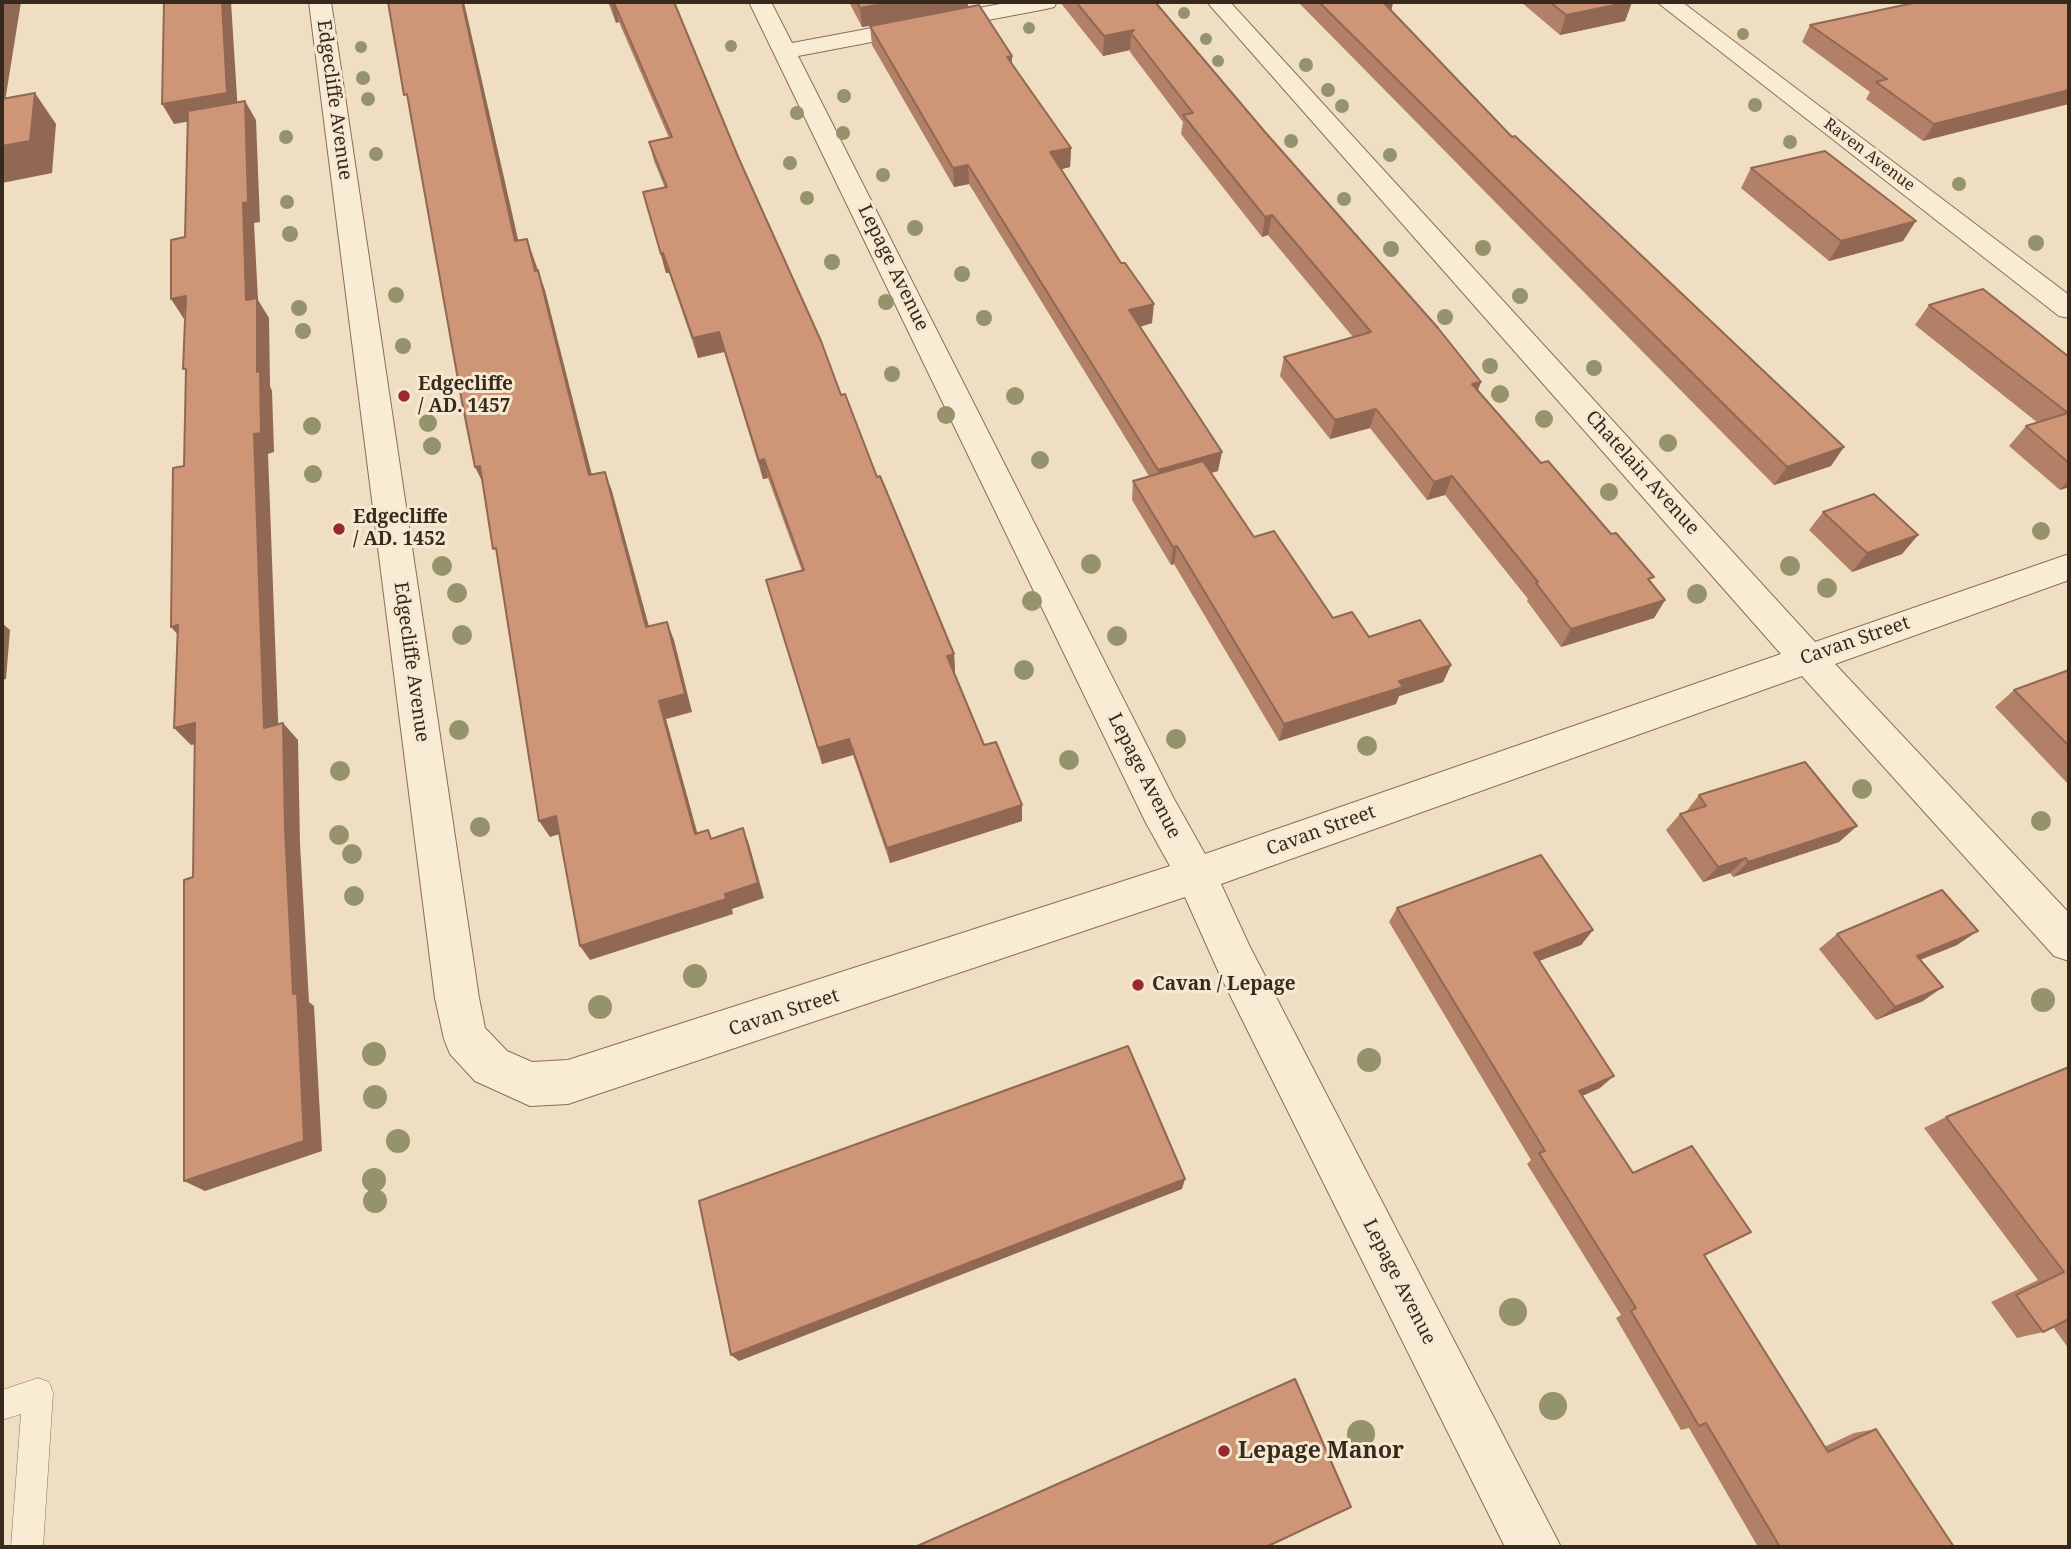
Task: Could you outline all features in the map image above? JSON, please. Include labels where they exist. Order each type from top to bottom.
[{"type":"street","name":"Edgecliffe Avenue","points":[[320,2],[455,984],[466,1039],[491,1066],[530,1084],[568,1082]]},
{"type":"street","name":"Lepage Avenue","points":[[760,2],[1154,798],[1196,875],[1234,959],[1534,1547]]},
{"type":"street","points":[[785,51],[1046,2]]},
{"type":"street","name":"Chatelain Avenue","points":[[1218,2],[1807,658],[2069,942]]},
{"type":"street","name":"Raven Avenue","points":[[1668,2],[2069,309]]},
{"type":"street","name":"Cavan Street","points":[[568,1082],[1196,875],[2069,567]]},
{"type":"lane","points":[[2,1405],[38,1393],[27,1547]]},
{"type":"building","points":[[164,2],[222,2],[227,93],[162,104]]},
{"type":"building","points":[[388,2],[462,2],[515,241],[527,239],[535,271],[538,270],[589,475],[605,472],[646,627],[667,622],[685,694],[659,701],[695,834],[708,830],[711,839],[743,828],[758,883],[725,894],[726,899],[580,946],[556,816],[539,821],[496,548],[493,549],[480,466],[475,467],[462,402]]},
{"type":"building","points":[[610,2],[674,2],[739,159],[821,341],[841,395],[845,394],[877,477],[880,476],[898,519],[954,654],[947,656],[984,745],[996,742],[1022,805],[887,848],[849,739],[818,748],[766,580],[804,570],[764,459],[759,461],[719,332],[693,338],[663,253],[661,254],[643,192],[667,187],[649,142],[672,137],[614,3]]},
{"type":"building","points":[[857,2],[893,2],[860,8]]},
{"type":"building","points":[[1076,2],[1155,2],[1265,132],[1438,328],[1481,382],[1472,384],[1541,463],[1548,461],[1611,534],[1616,533],[1654,577],[1648,579],[1665,600],[1571,629],[1536,583],[1538,582],[1452,476],[1434,482],[1376,409],[1335,420],[1284,357],[1371,332],[1272,215],[1265,217],[1183,115],[1193,113],[1131,33],[1134,30],[1104,36]]},
{"type":"building","points":[[1319,2],[1383,2],[1512,137],[1515,136],[1844,447],[1787,467]]},
{"type":"building","points":[[1550,2],[1630,2],[1566,15]]},
{"type":"building","points":[[1918,2],[2069,3],[2069,90],[1934,124],[1876,82],[1887,79],[1810,25]]},
{"type":"building","points":[[979,5],[1012,56],[1007,57],[1071,148],[1050,152],[1121,263],[1125,263],[1154,304],[1129,310],[1222,452],[1158,470],[968,165],[953,168],[870,26]]},
{"type":"building","points":[[35,93],[30,141],[2,146],[2,99]]},
{"type":"building","points":[[245,101],[248,202],[243,203],[246,300],[257,298],[257,372],[260,371],[261,433],[254,434],[264,728],[283,723],[293,994],[297,993],[304,1141],[184,1181],[184,880],[193,877],[195,723],[174,728],[178,625],[171,627],[173,468],[184,466],[186,369],[183,369],[186,296],[171,299],[171,240],[185,237],[188,111]]},
{"type":"building","points":[[1825,151],[1916,221],[1841,241],[1751,168]]},
{"type":"building","points":[[1983,289],[2069,357],[2069,463],[2026,426],[2068,413],[1929,305]]},
{"type":"building","points":[[1203,461],[1254,537],[1274,531],[1333,618],[1352,612],[1369,637],[1420,620],[1451,665],[1399,681],[1403,687],[1284,724],[1177,546],[1173,547],[1133,481]]},
{"type":"building","points":[[1874,494],[1918,535],[1867,553],[1823,512]]},
{"type":"building","points":[[2069,670],[2069,746],[2014,690]]},
{"type":"building","points":[[1805,762],[1857,826],[1748,862],[1746,858],[1718,867],[1680,814],[1706,806],[1699,795]]},
{"type":"building","points":[[1541,855],[1593,930],[1534,953],[1614,1076],[1579,1091],[1633,1173],[1692,1146],[1751,1232],[1704,1255],[1828,1452],[1876,1429],[1954,1547],[1780,1547],[1706,1423],[1699,1426],[1631,1311],[1636,1308],[1539,1153],[1545,1151],[1397,908]]},
{"type":"building","points":[[1942,890],[1978,931],[1917,956],[1943,987],[1895,1007],[1837,934]]},
{"type":"building","points":[[1128,1046],[1185,1179],[731,1355],[699,1201]]},
{"type":"building","points":[[2069,1067],[2069,1319],[2043,1332],[2016,1295],[2064,1272],[1946,1117]]},
{"type":"building","name":"Lepage Manor","points":[[1295,1379],[1351,1507],[1266,1547],[915,1547]]},
{"type":"place","name":"Edgecliffe / AD. 1457","points":[[404,396]]},
{"type":"place","name":"Edgecliffe / AD. 1452","points":[[339,529]]},
{"type":"place","name":"Cavan / Lepage","points":[[1138,985]]},
{"type":"place","name":"Lepage Manor","points":[[1224,1451]]}]
